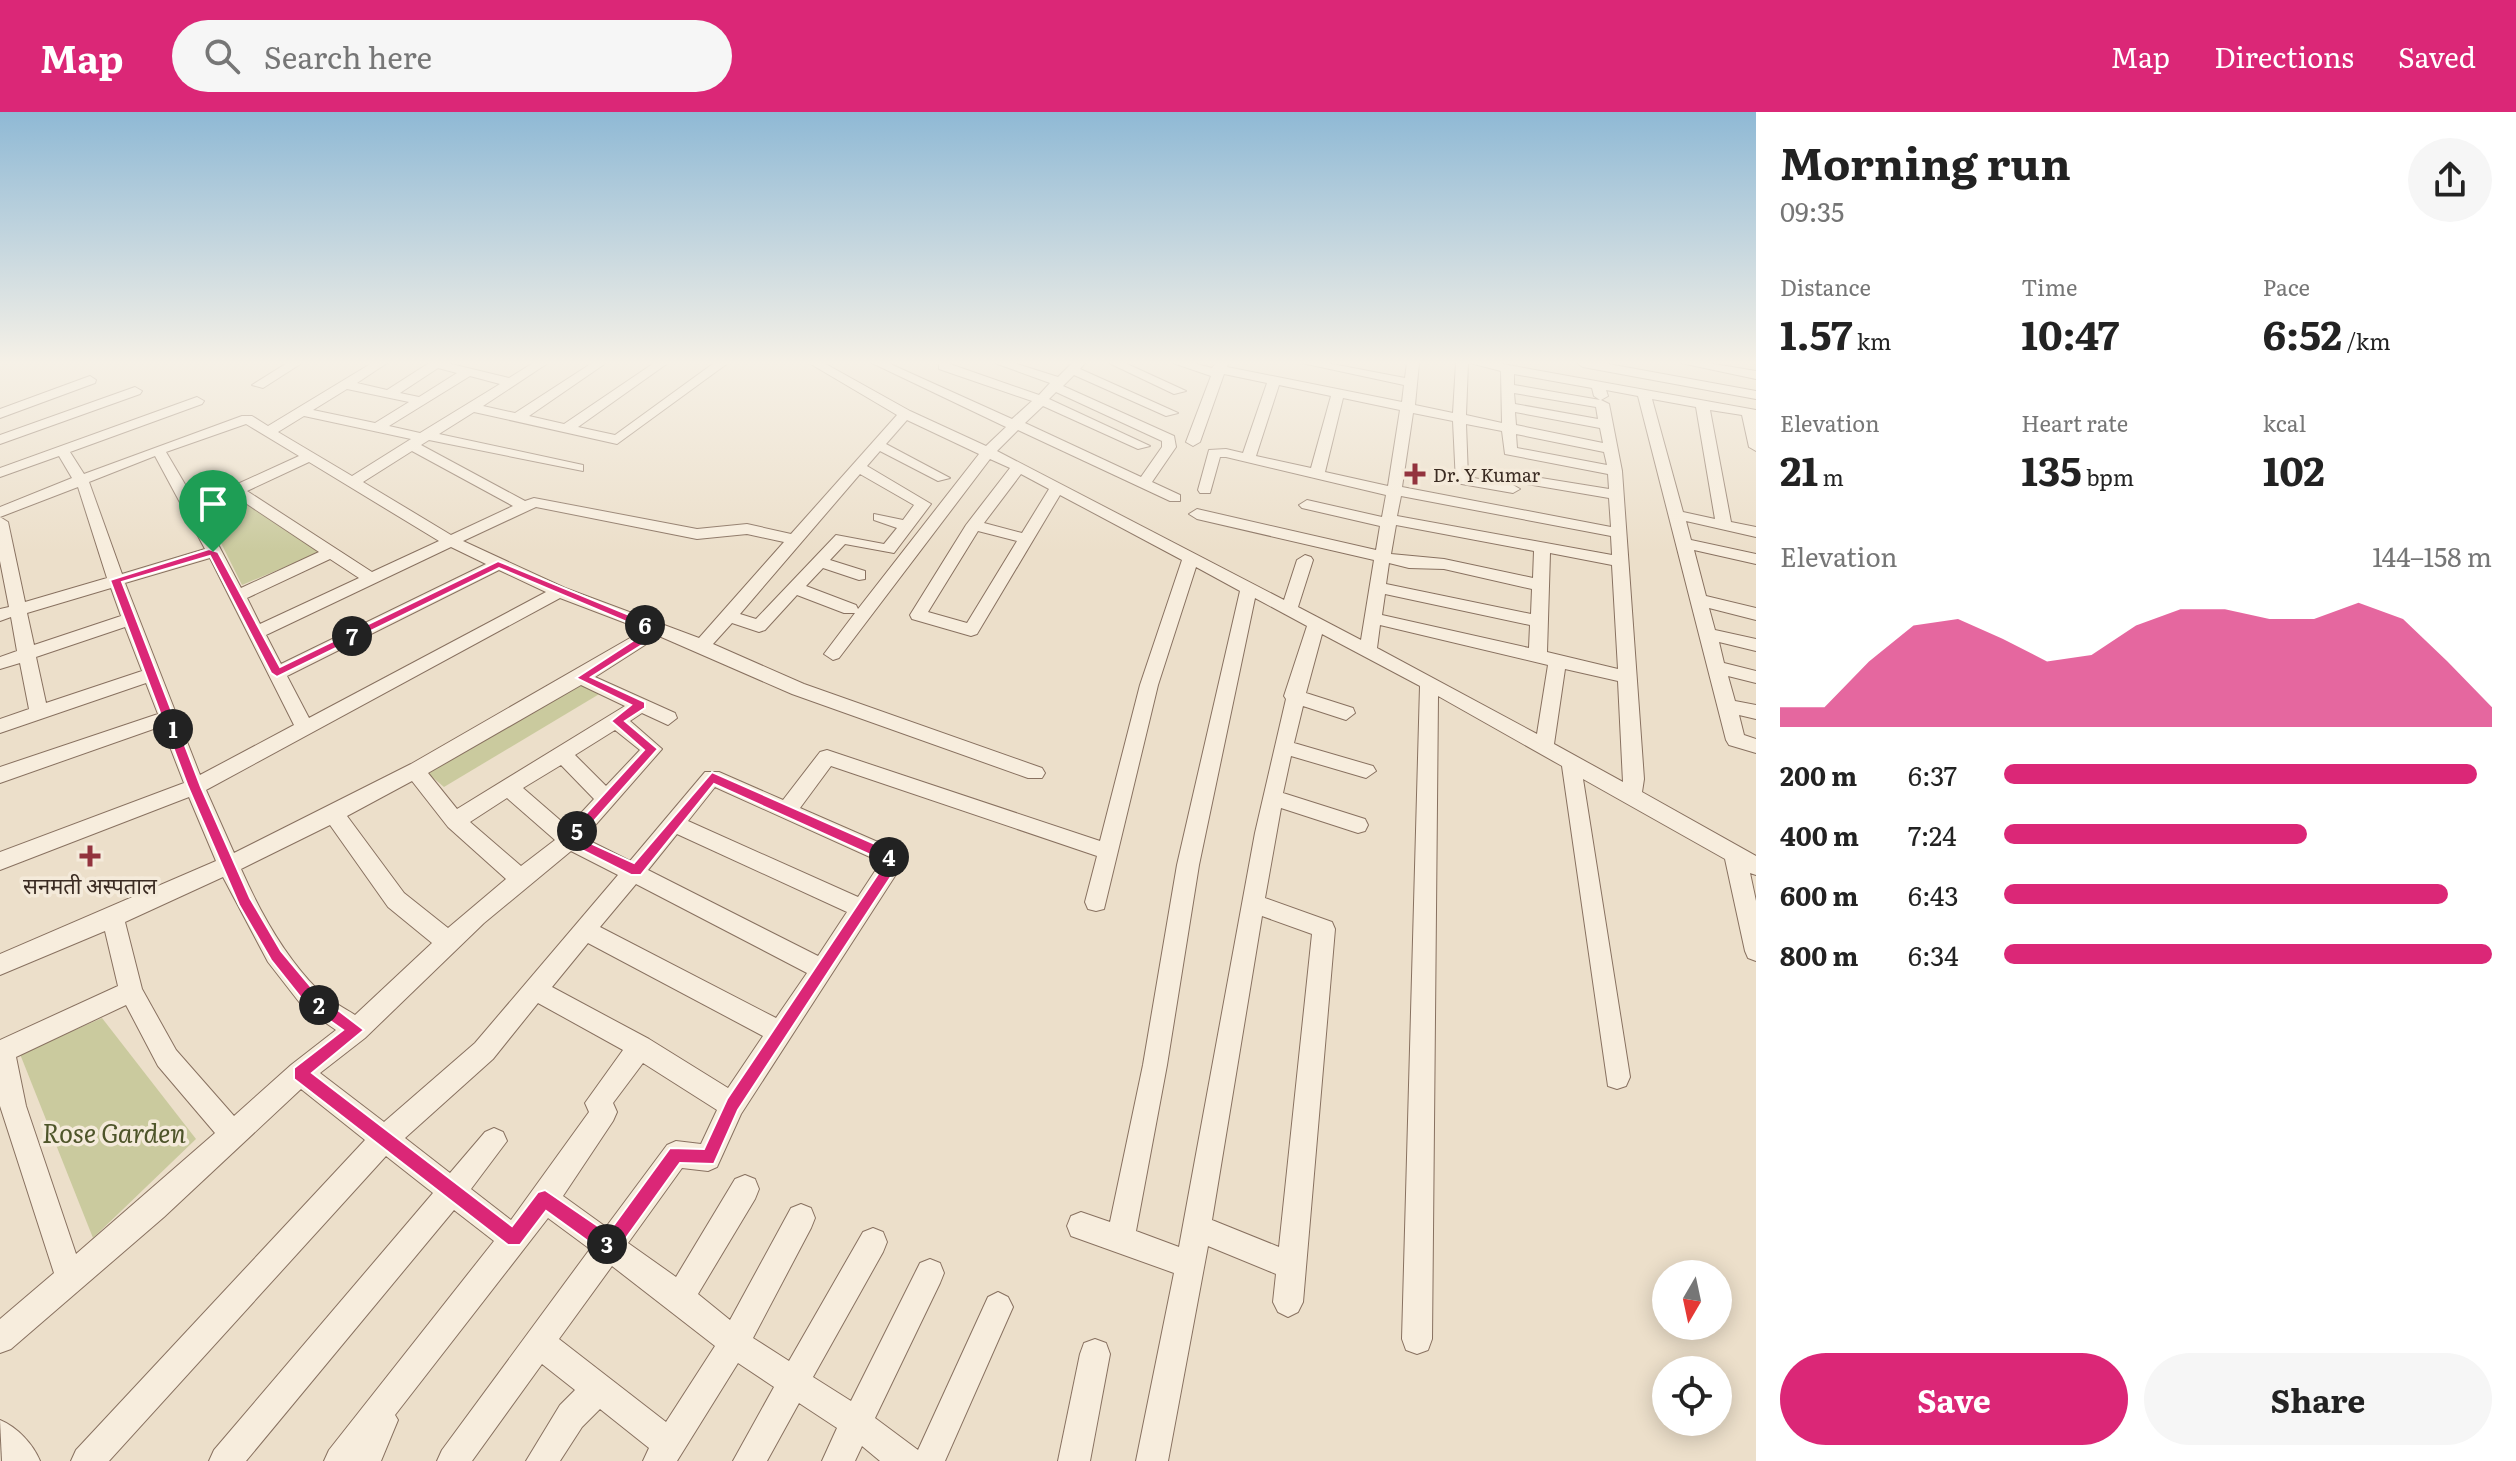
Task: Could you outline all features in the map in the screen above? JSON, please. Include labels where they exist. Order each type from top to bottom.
[{"type":"street","points":[[0,440],[39,426]]},
{"type":"street","points":[[0,473],[128,426]]},
{"type":"street","points":[[0,512],[227,426]]},
{"type":"street","points":[[258,426],[452,542],[559,592],[702,646],[798,689],[1035,773]]},
{"type":"street","points":[[268,432],[279,426]]},
{"type":"street","points":[[380,426],[420,439],[578,468]]},
{"type":"street","points":[[351,483],[441,426]]},
{"type":"street","points":[[564,426],[617,440],[636,426]]},
{"type":"street","points":[[702,646],[895,426]]},
{"type":"street","points":[[931,426],[1019,467],[1429,683],[1756,866]]},
{"type":"street","points":[[833,654],[988,452],[1012,426]]},
{"type":"street","points":[[1018,426],[1175,498]]},
{"type":"street","points":[[1098,426],[1143,446]]},
{"type":"street","points":[[1142,426],[1169,439],[1169,447],[1144,483]]},
{"type":"street","points":[[1193,442],[1199,426]]},
{"type":"street","points":[[1248,458],[1259,426]]},
{"type":"street","points":[[1317,475],[1330,426]]},
{"type":"street","points":[[1368,651],[1376,587],[1407,426]]},
{"type":"street","points":[[1460,426],[1461,480],[1617,495]]},
{"type":"street","points":[[1499,426],[1612,449]]},
{"type":"street","points":[[1606,426],[1615,471],[1622,562],[1634,779],[1631,796]]},
{"type":"street","points":[[1653,426],[1736,740],[1756,746]]},
{"type":"street","points":[[1706,426],[1724,526]]},
{"type":"street","points":[[1754,426],[1756,447]]},
{"type":"street","points":[[1510,428],[1510,451],[1615,471]]},
{"type":"street","points":[[420,439],[524,506]]},
{"type":"street","points":[[878,445],[943,478]]},
{"type":"street","points":[[62,450],[82,480],[116,580],[195,787],[244,901],[276,955],[311,999],[356,1030]]},
{"type":"street","points":[[158,450],[193,510],[306,730]]},
{"type":"street","points":[[1205,490],[1214,453],[1619,533]]},
{"type":"street","points":[[193,510],[309,457]]},
{"type":"street","points":[[1019,467],[974,525],[918,615],[971,630],[1057,488]]},
{"type":"street","points":[[729,616],[759,626],[842,538],[888,550],[923,504],[859,468]]},
{"type":"street","points":[[237,491],[370,578]]},
{"type":"street","points":[[256,633],[538,502],[697,534],[747,529],[797,540]]},
{"type":"street","points":[[1307,505],[1622,562]]},
{"type":"street","points":[[1197,514],[1382,557],[1416,564],[1444,564],[1539,585]]},
{"type":"street","points":[[1677,515],[1756,532]]},
{"type":"street","points":[[879,517],[905,525]]},
{"type":"street","points":[[0,522],[6,569],[20,609],[39,713]]},
{"type":"street","points":[[974,525],[1026,539]]},
{"type":"street","points":[[1684,543],[1756,559]]},
{"type":"street","points":[[1538,653],[1542,547]]},
{"type":"street","points":[[0,615],[213,552]]},
{"type":"street","points":[[235,597],[329,553]]},
{"type":"street","points":[[1096,902],[1139,718],[1169,612],[1191,558]]},
{"type":"street","points":[[1289,610],[1305,560]]},
{"type":"street","points":[[821,562],[859,575]]},
{"type":"street","points":[[277,673],[498,564]]},
{"type":"street","points":[[1376,587],[1538,621]]},
{"type":"street","points":[[794,588],[850,609]]},
{"type":"street","points":[[1120,1240],[1155,1065],[1188,865],[1249,589]]},
{"type":"street","points":[[0,861],[195,787],[559,592]]},
{"type":"street","points":[[1700,600],[1756,614]]},
{"type":"street","points":[[0,663],[133,618]]},
{"type":"street","points":[[1372,618],[1538,653],[1627,677]]},
{"type":"street","points":[[1152,1461],[1198,1228],[1253,903],[1293,696],[1316,625]]},
{"type":"street","points":[[0,965],[113,919],[335,816],[417,773],[582,678],[657,630]]},
{"type":"street","points":[[1709,634],[1756,645]]},
{"type":"street","points":[[1544,748],[1558,659]]},
{"type":"street","points":[[1716,667],[1756,677]]},
{"type":"street","points":[[0,726],[153,674]]},
{"type":"street","points":[[582,678],[668,718]]},
{"type":"street","points":[[1417,1339],[1429,683]]},
{"type":"street","points":[[1293,696],[1346,713]]},
{"type":"street","points":[[455,821],[641,705]]},
{"type":"street","points":[[1725,705],[1756,712]]},
{"type":"street","points":[[0,775],[169,717]]},
{"type":"street","points":[[0,1338],[300,1073],[356,1030],[447,941],[569,840],[652,749],[617,721]]},
{"type":"street","points":[[1283,747],[1366,771]]},
{"type":"street","points":[[562,754],[607,799]]},
{"type":"street","points":[[786,811],[827,757],[1109,852]]},
{"type":"street","points":[[1571,763],[1617,1077]]},
{"type":"street","points":[[417,773],[455,821],[521,879]]},
{"type":"street","points":[[87,1461],[383,1140],[484,1051],[712,777],[895,859],[732,1105],[708,1158],[676,1154],[541,1344],[453,1461]]},
{"type":"street","points":[[509,788],[569,840],[636,871],[824,970]]},
{"type":"street","points":[[1274,798],[1358,825]]},
{"type":"street","points":[[335,816],[396,900],[447,941]]},
{"type":"street","points":[[673,823],[863,909]]},
{"type":"street","points":[[1735,855],[1756,951]]},
{"type":"street","points":[[1253,903],[1324,929],[1288,1302]]},
{"type":"street","points":[[113,919],[131,991],[167,1058],[233,1134]]},
{"type":"street","points":[[586,931],[781,1033]]},
{"type":"street","points":[[536,990],[640,1047],[732,1105]]},
{"type":"street","points":[[70,1278],[13,1106],[1,1052],[131,991]]},
{"type":"street","points":[[340,1461],[545,1199],[604,1112],[598,1103],[640,1047]]},
{"type":"street","points":[[300,1073],[452,1194],[514,1239]]},
{"type":"street","points":[[225,1461],[494,1141]]},
{"type":"street","points":[[680,1298],[745,1189]]},
{"type":"street","points":[[545,1199],[680,1298],[734,1343],[857,1423],[906,1461]]},
{"type":"street","points":[[541,1344],[664,1453],[734,1343],[801,1218]]},
{"type":"street","points":[[1081,1226],[1191,1265]]},
{"type":"street","points":[[1198,1228],[1292,1266]]},
{"type":"street","points":[[749,1461],[873,1242]]},
{"type":"street","points":[[838,1461],[930,1273]]},
{"type":"street","points":[[929,1461],[998,1307]]},
{"type":"street","points":[[1074,1461],[1095,1354]]},
{"type":"street","points":[[542,1461],[571,1416],[596,1391]]},
{"type":"street","points":[[365,1461],[392,1397]]},
{"type":"street","points":[[0,1436],[24,1461]]},
{"type":"green space","points":[[239,494],[323,551],[242,585],[205,511]]},
{"type":"green space","points":[[580,682],[601,693],[444,787],[424,770]]},
{"type":"green space","name":"Rose Garden","points":[[102,1018],[196,1139],[93,1238],[20,1054]]},
{"type":"place","name":"Dr. Y Kumar","points":[[1415,474]]},
{"type":"place","name":"सनमती अस्पताल","points":[[90,856]]},
{"type":"route","points":[[213,552],[277,673],[498,564],[559,592],[657,630],[582,678],[641,705],[617,721],[652,749],[569,840],[636,871],[712,777],[895,859],[732,1105],[708,1158],[676,1154],[610,1246],[545,1199],[514,1239],[452,1194],[300,1073],[356,1030],[311,999],[276,955],[244,901],[195,787],[116,580],[213,552]]}]
